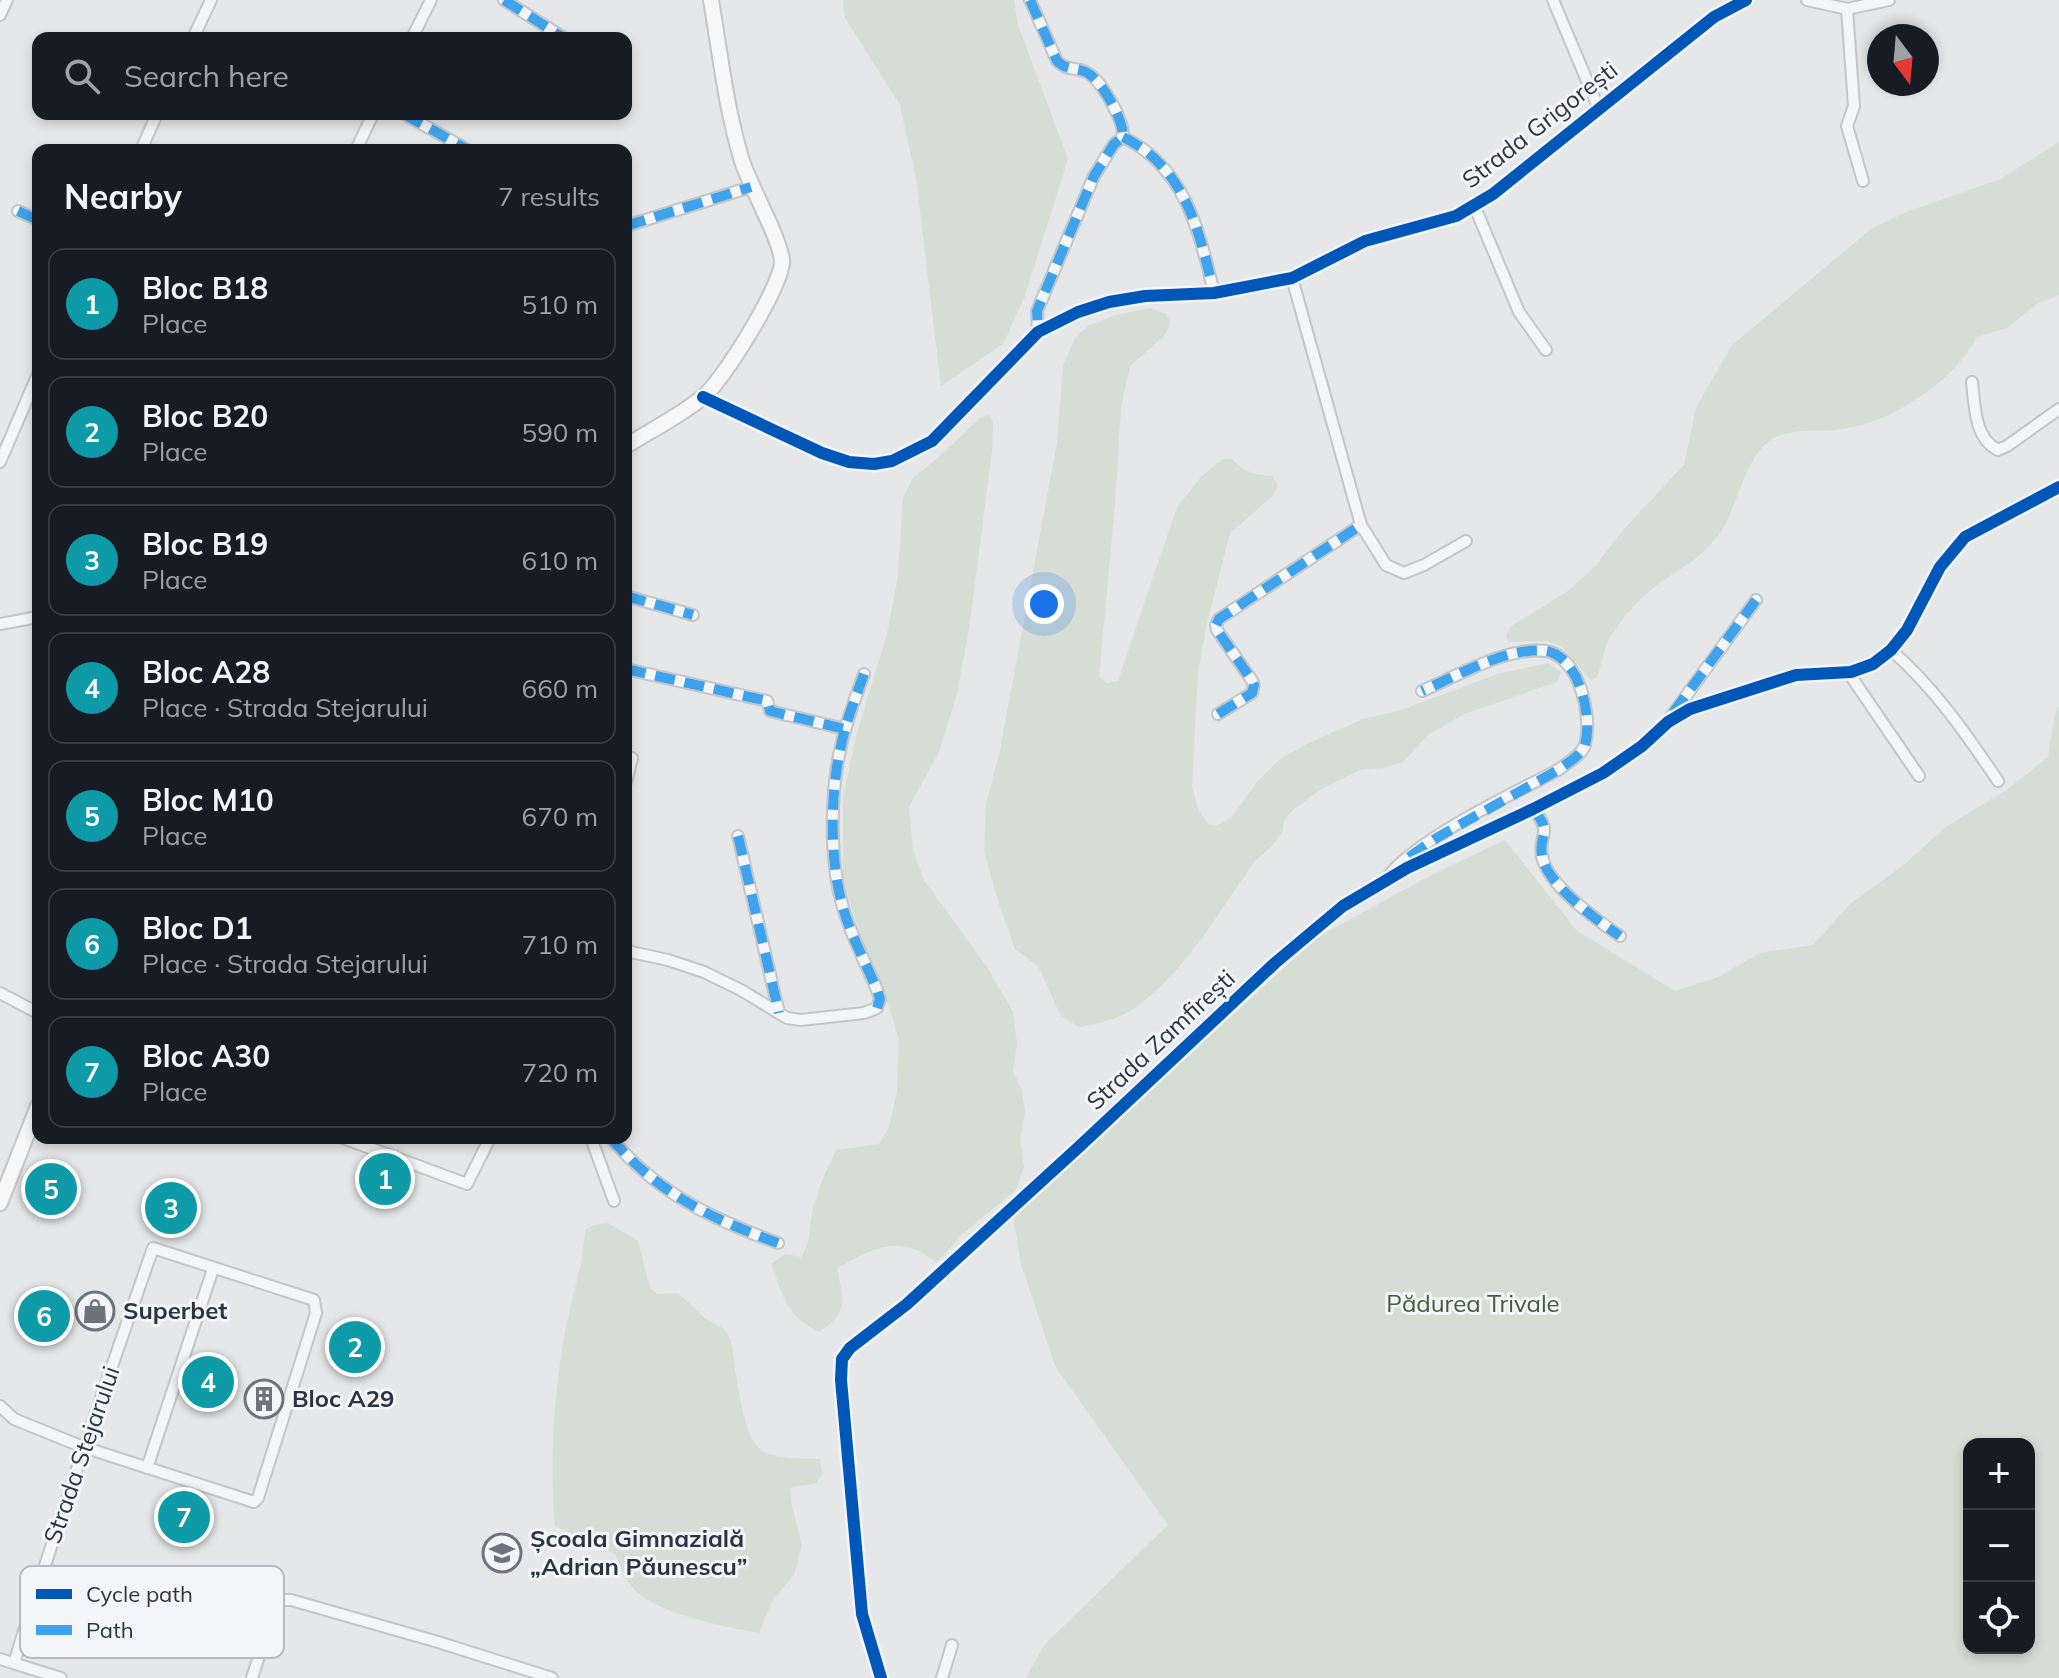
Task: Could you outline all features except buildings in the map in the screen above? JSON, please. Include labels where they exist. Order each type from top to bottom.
[{"type":"main road","points":[[632,442],[703,397],[736,355],[769,297],[780,270],[781,252],[751,187],[734,128],[711,0]]},
{"type":"main road","points":[[0,1203],[32,1121]]},
{"type":"street","points":[[0,15],[7,0]]},
{"type":"street","points":[[196,32],[211,0]]},
{"type":"street","points":[[415,32],[431,0]]},
{"type":"street","points":[[504,0],[555,32]]},
{"type":"street","points":[[1030,0],[1057,61],[1063,67],[1083,71],[1093,77],[1117,112],[1123,137]]},
{"type":"street","points":[[1553,0],[1599,109]]},
{"type":"street","name":"Strada Grigorești","points":[[703,397],[822,453],[849,462],[874,464],[912,454],[932,441],[1038,332],[1078,312],[1109,302],[1145,296],[1214,293],[1292,278],[1365,241],[1456,216],[1493,194],[1714,17],[1746,0]]},
{"type":"street","points":[[1807,0],[1847,9],[1889,0]]},
{"type":"street","points":[[1847,9],[1854,106],[1847,126],[1863,181]]},
{"type":"street","points":[[144,144],[154,120]]},
{"type":"street","points":[[359,144],[370,120]]},
{"type":"street","points":[[415,120],[457,144]]},
{"type":"street","points":[[1123,137],[1156,157],[1175,178],[1205,253],[1214,293]]},
{"type":"street","points":[[1038,332],[1037,311],[1094,176],[1114,144],[1123,137]]},
{"type":"street","points":[[632,224],[751,187]]},
{"type":"street","points":[[1474,205],[1519,312],[1546,350]]},
{"type":"street","points":[[18,211],[32,217]]},
{"type":"street","points":[[1292,278],[1361,525],[1386,565],[1404,573],[1466,541]]},
{"type":"street","points":[[1972,382],[1975,414],[1983,437],[1998,450],[2059,409]]},
{"type":"street","points":[[0,462],[32,388]]},
{"type":"street","points":[[1919,776],[1848,672],[1873,664],[1891,650],[1907,630],[1940,567],[1965,537],[2059,487]]},
{"type":"street","points":[[1218,714],[1254,689],[1251,679],[1217,630],[1219,619],[1361,525]]},
{"type":"street","points":[[632,598],[693,615]]},
{"type":"street","points":[[1668,722],[1756,600]]},
{"type":"street","points":[[0,624],[32,618]]},
{"type":"street","points":[[1891,650],[1945,709],[1998,781]]},
{"type":"street","points":[[1384,881],[1399,863],[1438,837],[1558,770],[1577,757],[1585,745],[1586,723],[1581,689],[1572,667],[1559,655],[1543,651],[1493,660],[1422,691]]},
{"type":"street","points":[[632,670],[767,701],[770,711],[845,729]]},
{"type":"street","name":"Strada Zamfirești","points":[[881,1678],[862,1614],[849,1487],[841,1380],[842,1359],[850,1348],[907,1304],[1065,1161],[1275,963],[1343,906],[1384,881],[1603,773],[1642,746],[1668,722],[1690,709],[1796,675],[1848,672]]},
{"type":"street","points":[[632,952],[704,972],[787,1018],[801,1020],[871,1012],[877,1008],[880,999],[853,936],[836,876],[835,795],[839,754],[864,674]]},
{"type":"street","points":[[1533,809],[1542,820],[1546,833],[1541,852],[1555,880],[1592,917],[1620,936]]},
{"type":"street","points":[[738,836],[779,1013]]},
{"type":"street","points":[[0,993],[32,1010]]},
{"type":"street","points":[[359,1144],[467,1184],[487,1144]]},
{"type":"street","points":[[593,1144],[614,1201]]},
{"type":"street","points":[[617,1144],[664,1190],[731,1226],[778,1243]]},
{"type":"street","name":"Strada Stejarului","points":[[45,1566],[153,1248],[213,1269]]},
{"type":"street","points":[[0,1406],[14,1419],[83,1447],[147,1468],[248,1501],[254,1502],[258,1498],[316,1313],[314,1300],[213,1269],[147,1468]]},
{"type":"street","points":[[284,1600],[438,1642],[521,1673],[552,1678]]},
{"type":"street","name":"Strada Stejarului","points":[[14,1663],[20,1644]]},
{"type":"street","points":[[942,1678],[952,1645]]},
{"type":"street","points":[[252,1678],[258,1658]]},
{"type":"street","points":[[0,1659],[61,1678]]},
{"type":"green space","points":[[843,0],[1014,0],[1018,25],[1068,159],[1025,296],[1003,344],[941,386],[916,178],[900,105],[845,18]]},
{"type":"green space","points":[[2059,142],[2059,295],[2038,303],[2007,328],[1977,337],[1952,370],[1896,411],[1854,427],[1788,433],[1764,446],[1748,469],[1717,537],[1701,554],[1646,594],[1630,610],[1611,636],[1597,677],[1591,681],[1561,646],[1546,641],[1509,642],[1506,637],[1510,627],[1568,591],[1596,565],[1625,528],[1684,465],[1696,408],[1731,346],[1871,229],[1909,211],[2001,179]]},
{"type":"green space","points":[[1151,308],[1166,314],[1171,323],[1164,336],[1130,366],[1121,407],[1099,676],[1106,683],[1118,681],[1177,507],[1202,476],[1222,459],[1232,459],[1250,472],[1272,476],[1278,485],[1273,496],[1230,533],[1206,627],[1198,673],[1192,786],[1198,809],[1208,824],[1216,826],[1232,817],[1257,782],[1281,758],[1363,719],[1398,711],[1498,674],[1548,663],[1561,672],[1557,682],[1464,714],[1428,735],[1403,762],[1360,770],[1321,789],[1285,819],[1282,833],[1256,860],[1202,938],[1171,976],[1123,1015],[1079,1027],[1061,1016],[1038,966],[1015,949],[984,851],[986,805],[1000,750],[1057,443],[1063,366],[1075,338],[1088,326],[1116,315]]},
{"type":"green space","points":[[989,415],[993,423],[992,451],[969,629],[957,694],[939,752],[909,807],[913,850],[924,880],[987,967],[1013,1012],[1017,1044],[1013,1071],[1022,1091],[1025,1112],[1020,1140],[1024,1167],[1016,1190],[962,1234],[937,1263],[911,1248],[887,1246],[837,1268],[842,1304],[836,1318],[819,1332],[798,1318],[787,1304],[771,1264],[785,1254],[801,1257],[808,1241],[816,1197],[836,1150],[879,1144],[889,1127],[897,1092],[899,1040],[843,881],[843,797],[856,736],[887,634],[898,577],[903,498],[913,478],[980,418]]},
{"type":"green space","name":"Pădurea Trivale","points":[[2059,706],[2059,1678],[1026,1678],[1044,1645],[1168,1525],[1055,1366],[1021,1264],[1013,1215],[1318,937],[1433,874],[1505,840],[1577,931],[1675,991],[1718,977],[1760,953],[1813,945],[1850,904],[1901,867],[1946,827],[2008,789],[2048,757],[2055,713]]},
{"type":"green space","points":[[608,1223],[638,1241],[650,1288],[657,1294],[678,1293],[706,1319],[724,1329],[731,1340],[745,1418],[756,1445],[764,1452],[778,1456],[820,1459],[822,1474],[817,1483],[790,1488],[802,1546],[794,1575],[772,1601],[759,1633],[696,1619],[649,1601],[630,1585],[615,1554],[555,1526],[552,1476],[554,1426],[566,1327],[585,1230]]},
{"type":"marked path","points":[[504,0],[555,32]]},
{"type":"marked path","points":[[1030,0],[1057,61],[1092,76],[1116,111],[1123,137],[1114,144],[1094,176],[1037,311],[1038,332]]},
{"type":"marked path","points":[[415,120],[457,144]]},
{"type":"marked path","points":[[1123,137],[1161,165],[1175,183],[1195,224],[1214,293]]},
{"type":"marked path","points":[[632,224],[751,187]]},
{"type":"marked path","points":[[18,211],[32,217]]},
{"type":"marked path","points":[[1218,714],[1252,693],[1254,685],[1217,630],[1219,619],[1361,525]]},
{"type":"marked path","points":[[632,598],[693,615]]},
{"type":"marked path","points":[[1673,713],[1756,600]]},
{"type":"marked path","points":[[1409,857],[1438,837],[1558,770],[1580,753],[1587,733],[1585,704],[1575,675],[1557,655],[1546,651],[1516,653],[1499,658],[1422,691]]},
{"type":"marked path","points":[[632,670],[767,701],[770,711],[845,729]]},
{"type":"marked path","points":[[864,674],[850,712],[837,768],[833,848],[842,904],[877,990],[880,999],[877,1008]]},
{"type":"marked path","points":[[1533,809],[1543,824],[1542,856],[1553,878],[1574,901],[1620,936]]},
{"type":"marked path","points":[[738,836],[779,1013]]},
{"type":"marked path","points":[[617,1144],[647,1174],[687,1202],[778,1243]]},
{"type":"cycle path","points":[[703,397],[822,453],[849,462],[874,464],[892,461],[932,441],[1038,332],[1078,312],[1109,302],[1145,296],[1214,293],[1292,278],[1365,241],[1456,216],[1493,194],[1714,17],[1746,0]]},
{"type":"cycle path","points":[[881,1678],[862,1614],[841,1380],[842,1359],[850,1348],[907,1304],[1275,963],[1343,906],[1407,868],[1603,773],[1642,746],[1668,722],[1690,709],[1796,675],[1851,672],[1873,664],[1891,650],[1907,630],[1940,567],[1965,537],[2059,487]]},
{"type":"place","name":"Bloc B18","points":[[385,1179]]},
{"type":"place","name":"Bloc M10","points":[[51,1189]]},
{"type":"place","name":"Bloc B19","points":[[171,1208]]},
{"type":"place","name":"Superbet","points":[[95,1311]]},
{"type":"place","name":"Bloc D1","points":[[44,1316]]},
{"type":"place","name":"Bloc B20","points":[[355,1347]]},
{"type":"place","name":"Bloc A28","points":[[208,1382]]},
{"type":"place","name":"Bloc A29","points":[[264,1399]]},
{"type":"place","name":"Bloc A30","points":[[184,1517]]},
{"type":"place","name":"Școala Gimnazială „Adrian Păunescu”","points":[[502,1553]]}]
